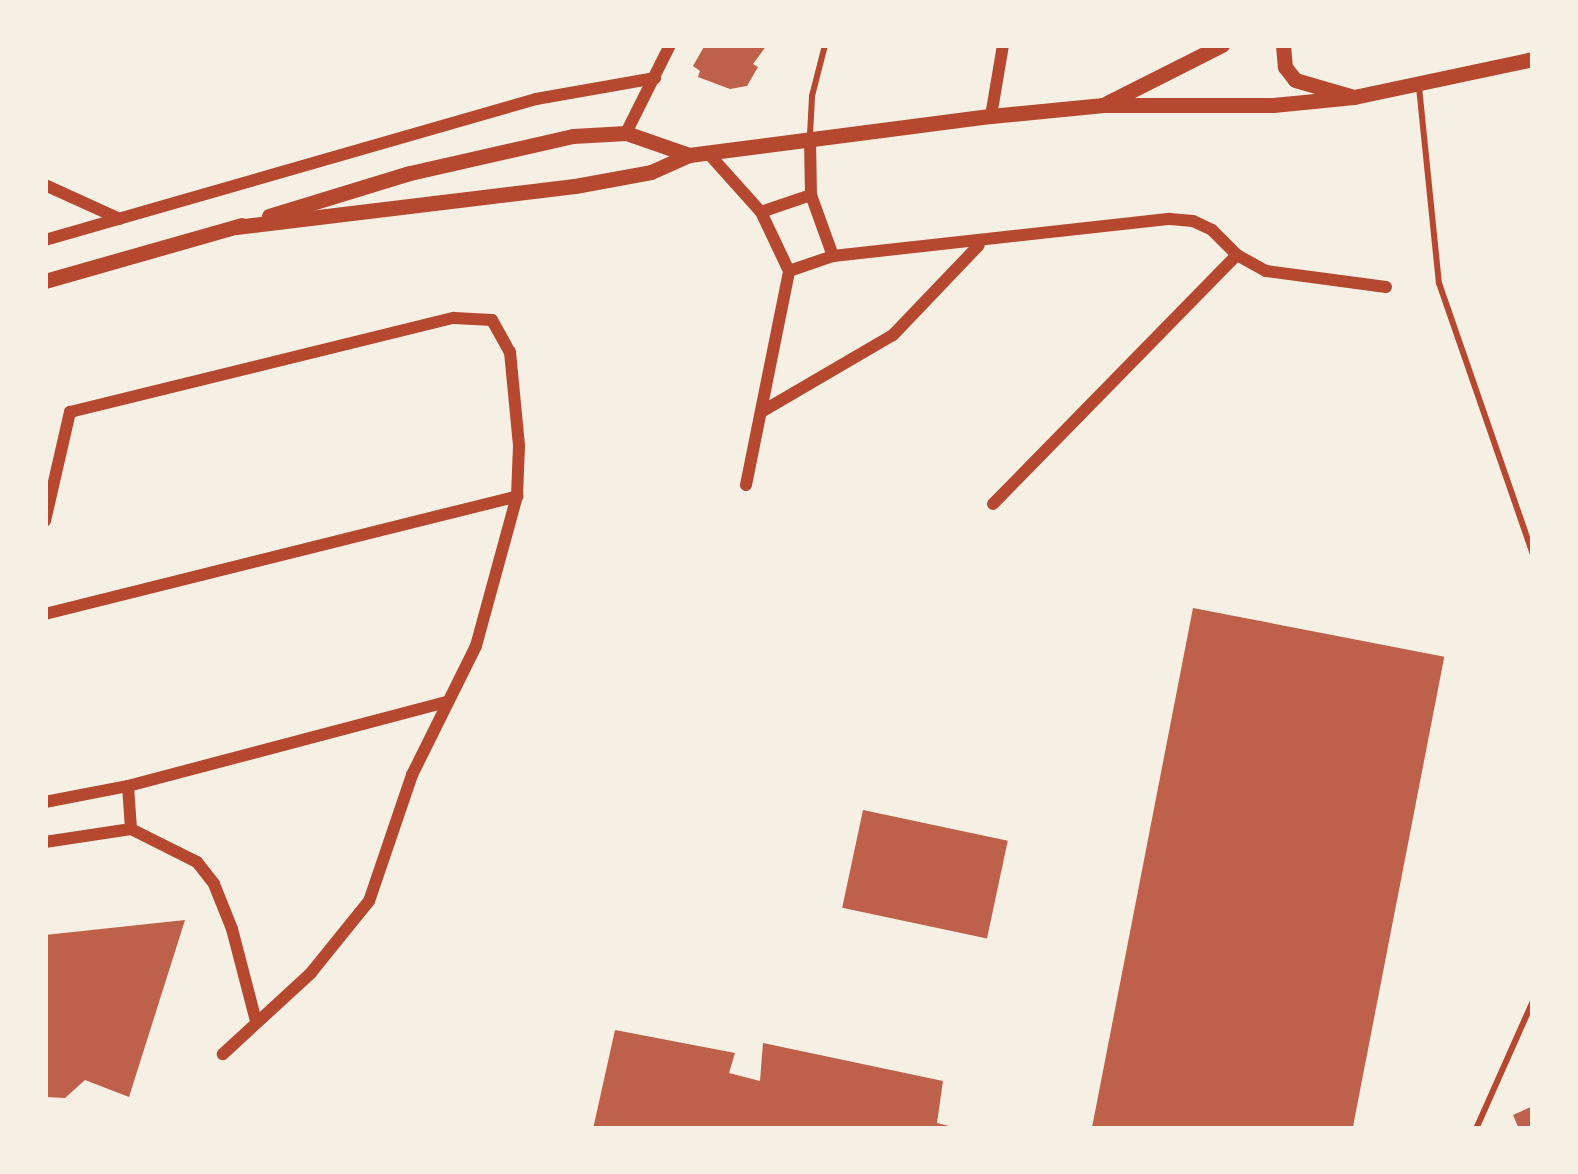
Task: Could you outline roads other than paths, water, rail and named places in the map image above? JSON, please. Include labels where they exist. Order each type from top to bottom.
[{"type":"street","points":[[626,133],[670,45]]},
{"type":"street","points":[[991,116],[1004,45]]},
{"type":"street","points":[[1103,105],[1222,45]]},
{"type":"street","points":[[1283,45],[1285,67],[1295,80],[1354,98]]},
{"type":"street","points":[[236,227],[575,186],[651,172],[689,155],[991,116],[1103,105],[1274,105],[1354,98],[1533,59]]},
{"type":"street","points":[[45,240],[536,99],[655,79]]},
{"type":"street","points":[[45,281],[410,173],[573,136],[626,133],[689,155]]},
{"type":"street","points":[[810,139],[811,195],[833,256]]},
{"type":"street","points":[[708,153],[761,212],[789,271],[746,485]]},
{"type":"street","points":[[45,185],[121,219]]},
{"type":"street","points":[[761,212],[811,195]]},
{"type":"street","points":[[789,271],[833,256],[980,244],[1170,219],[1193,221],[1212,230],[1237,255],[1292,278],[1386,287]]},
{"type":"street","points":[[761,412],[893,335],[980,244]]},
{"type":"street","points":[[993,504],[1237,255]]},
{"type":"street","points":[[45,521],[70,412],[454,318],[492,320],[502,332],[512,365],[517,496],[476,646],[412,775],[369,901],[311,973],[223,1054]]},
{"type":"street","points":[[45,614],[517,496]]},
{"type":"street","points":[[45,802],[128,786],[447,702]]},
{"type":"street","points":[[128,786],[131,829]]},
{"type":"street","points":[[45,842],[131,829],[196,862],[214,884],[256,1021]]},
{"type":"lane","points":[[810,139],[812,96],[825,45]]},
{"type":"lane","points":[[1419,87],[1439,284],[1533,554]]},
{"type":"lane","points":[[1475,1129],[1533,1001]]}]
